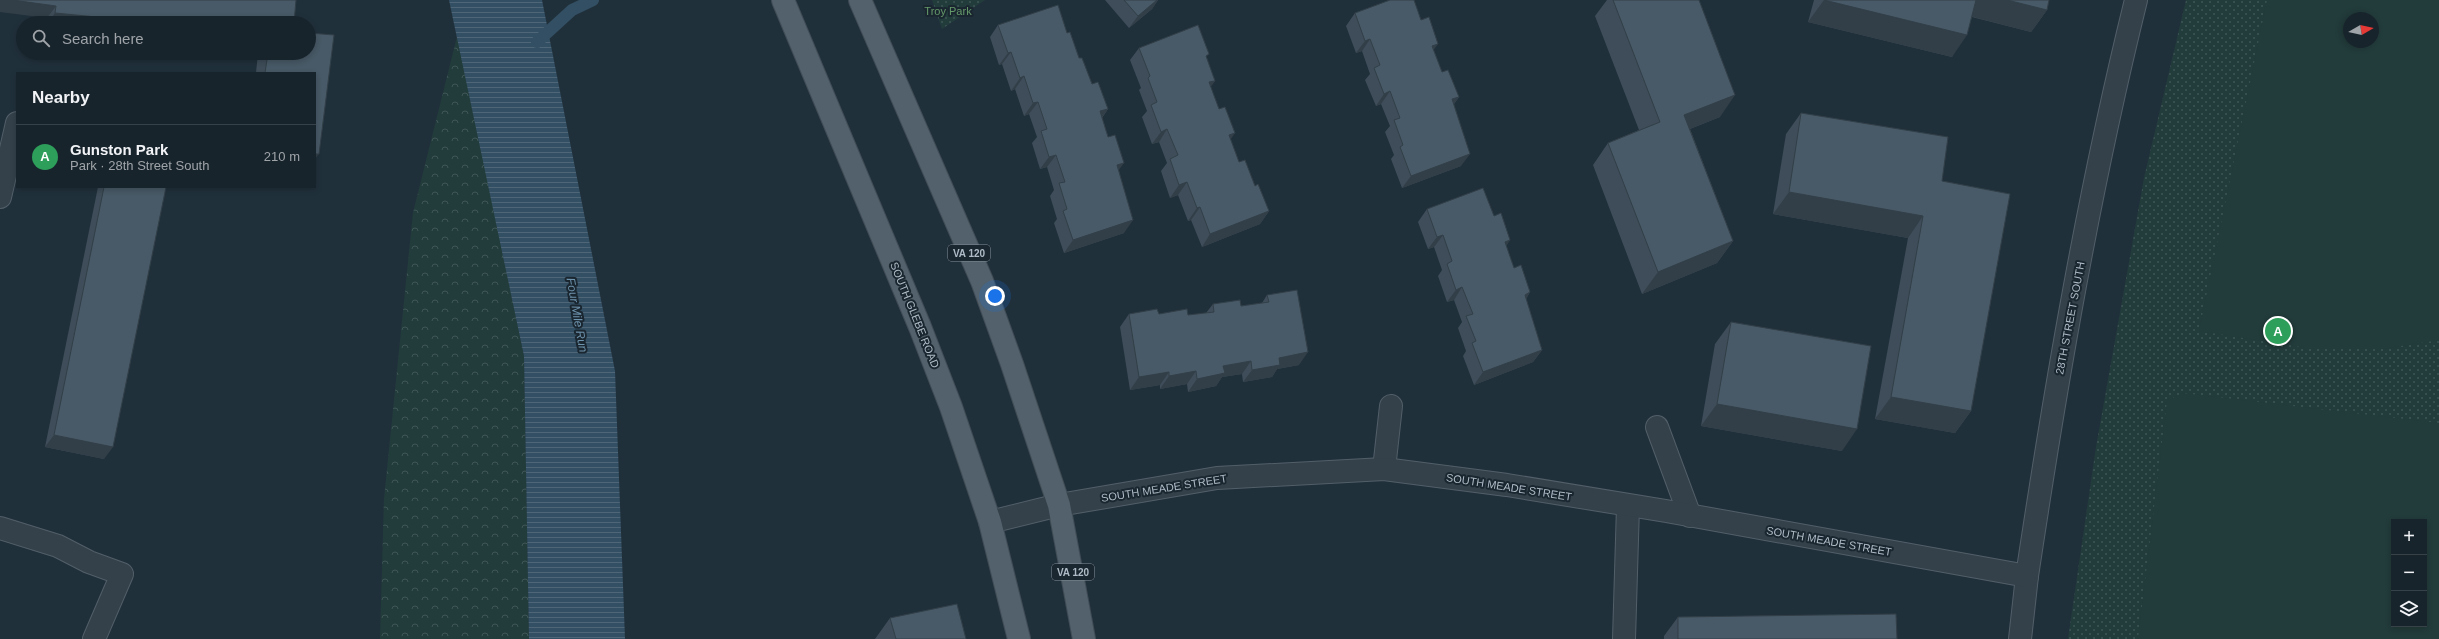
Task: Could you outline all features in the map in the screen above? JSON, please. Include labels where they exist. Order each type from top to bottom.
[{"type":"main road","name":"SOUTH GLEBE ROAD","points":[[783,0],[920,327],[990,522],[1019,639]]},
{"type":"main road","name":"VA 120","points":[[862,3],[982,281],[1012,364],[1059,505],[1084,639]]},
{"type":"street","name":"28TH STREET SOUTH","points":[[2020,639],[2027,576],[2053,404],[2115,84],[2136,0]]},
{"type":"street","points":[[0,196],[16,128]]},
{"type":"street","points":[[1384,469],[1391,406]]},
{"type":"street","points":[[1657,427],[1690,516]]},
{"type":"street","name":"SOUTH MEADE STREET","points":[[990,522],[1059,505],[1216,478],[1384,469],[1507,485],[2027,576]]},
{"type":"street","points":[[1624,639],[1628,506]]},
{"type":"street","points":[[0,528],[58,546],[89,562],[122,574],[94,639]]},
{"type":"green space","name":"Troy Park","points":[[932,0],[985,0],[942,29]]},
{"type":"green space","points":[[2186,0],[2439,0],[2439,639],[2068,639],[2096,447],[2144,178]]},
{"type":"green space","points":[[2267,0],[2439,0],[2439,340],[2382,349],[2314,349],[2199,331]]},
{"type":"green space","points":[[458,33],[524,356],[529,639],[380,639],[384,499],[413,213]]},
{"type":"green space","points":[[2182,393],[2439,423],[2439,639],[2138,639],[2167,401]]},
{"type":"water","name":"Four Mile Run","points":[[449,0],[542,0],[615,371],[625,639],[529,639],[524,356]]},
{"type":"building","points":[[12,0],[296,0],[295,16],[86,16],[55,13],[56,6]]},
{"type":"building","points":[[1124,0],[1157,0],[1138,16]]},
{"type":"building","points":[[1390,0],[1414,0],[1421,20],[1429,17],[1438,44],[1432,46],[1442,72],[1448,70],[1459,97],[1452,99],[1470,154],[1411,176],[1400,147],[1403,145],[1394,120],[1400,118],[1390,91],[1384,94],[1374,68],[1380,65],[1370,39],[1365,41],[1355,13]]},
{"type":"building","points":[[1613,0],[1699,0],[1735,95],[1684,115],[1733,241],[1658,272],[1608,143],[1660,122]]},
{"type":"building","points":[[1824,0],[1976,0],[1967,35]]},
{"type":"building","points":[[2007,0],[2049,0],[2047,10]]},
{"type":"building","points":[[1058,5],[1067,33],[1070,32],[1079,58],[1082,58],[1092,84],[1098,82],[1108,109],[1100,111],[1108,137],[1115,135],[1124,163],[1117,165],[1133,220],[1073,240],[1063,211],[1067,209],[1059,183],[1065,182],[1056,155],[1049,157],[1041,131],[1047,129],[1038,102],[1033,103],[1024,76],[1020,78],[1011,52],[1008,53],[998,25]]},
{"type":"building","points":[[1198,25],[1209,54],[1206,56],[1215,81],[1209,82],[1219,109],[1225,107],[1235,133],[1229,135],[1239,162],[1245,160],[1255,186],[1258,184],[1269,211],[1210,234],[1200,207],[1197,208],[1187,182],[1179,185],[1170,159],[1178,155],[1167,129],[1161,132],[1151,105],[1157,102],[1148,78],[1150,76],[1139,48]]},
{"type":"building","points":[[316,34],[334,35],[319,154],[316,154],[316,72],[265,72],[267,60],[316,60]]},
{"type":"building","points":[[1801,113],[1948,137],[1942,181],[2010,194],[1971,411],[1891,397],[1923,216],[1789,192]]},
{"type":"building","points":[[104,188],[166,188],[113,447],[54,435]]},
{"type":"building","points":[[1483,188],[1494,216],[1501,213],[1510,240],[1505,242],[1514,268],[1521,265],[1530,292],[1525,295],[1542,350],[1483,372],[1472,343],[1476,341],[1466,316],[1473,314],[1462,287],[1456,290],[1447,264],[1452,261],[1443,235],[1437,237],[1427,209]]},
{"type":"building","points":[[1297,290],[1308,352],[1279,358],[1280,365],[1252,370],[1251,361],[1223,366],[1225,373],[1197,379],[1196,371],[1169,376],[1169,372],[1139,377],[1129,314],[1157,309],[1159,314],[1187,309],[1188,315],[1214,312],[1213,304],[1240,300],[1241,306],[1269,302],[1267,295]]},
{"type":"building","points":[[1731,322],[1871,346],[1857,429],[1717,404]]},
{"type":"building","points":[[957,604],[966,639],[896,639],[890,618]]},
{"type":"building","points":[[1896,614],[1897,639],[1678,639],[1678,617]]},
{"type":"waterway","points":[[537,42],[572,10],[593,0]]},
{"type":"place","name":"Gunston Park","points":[[2278,331]]}]
